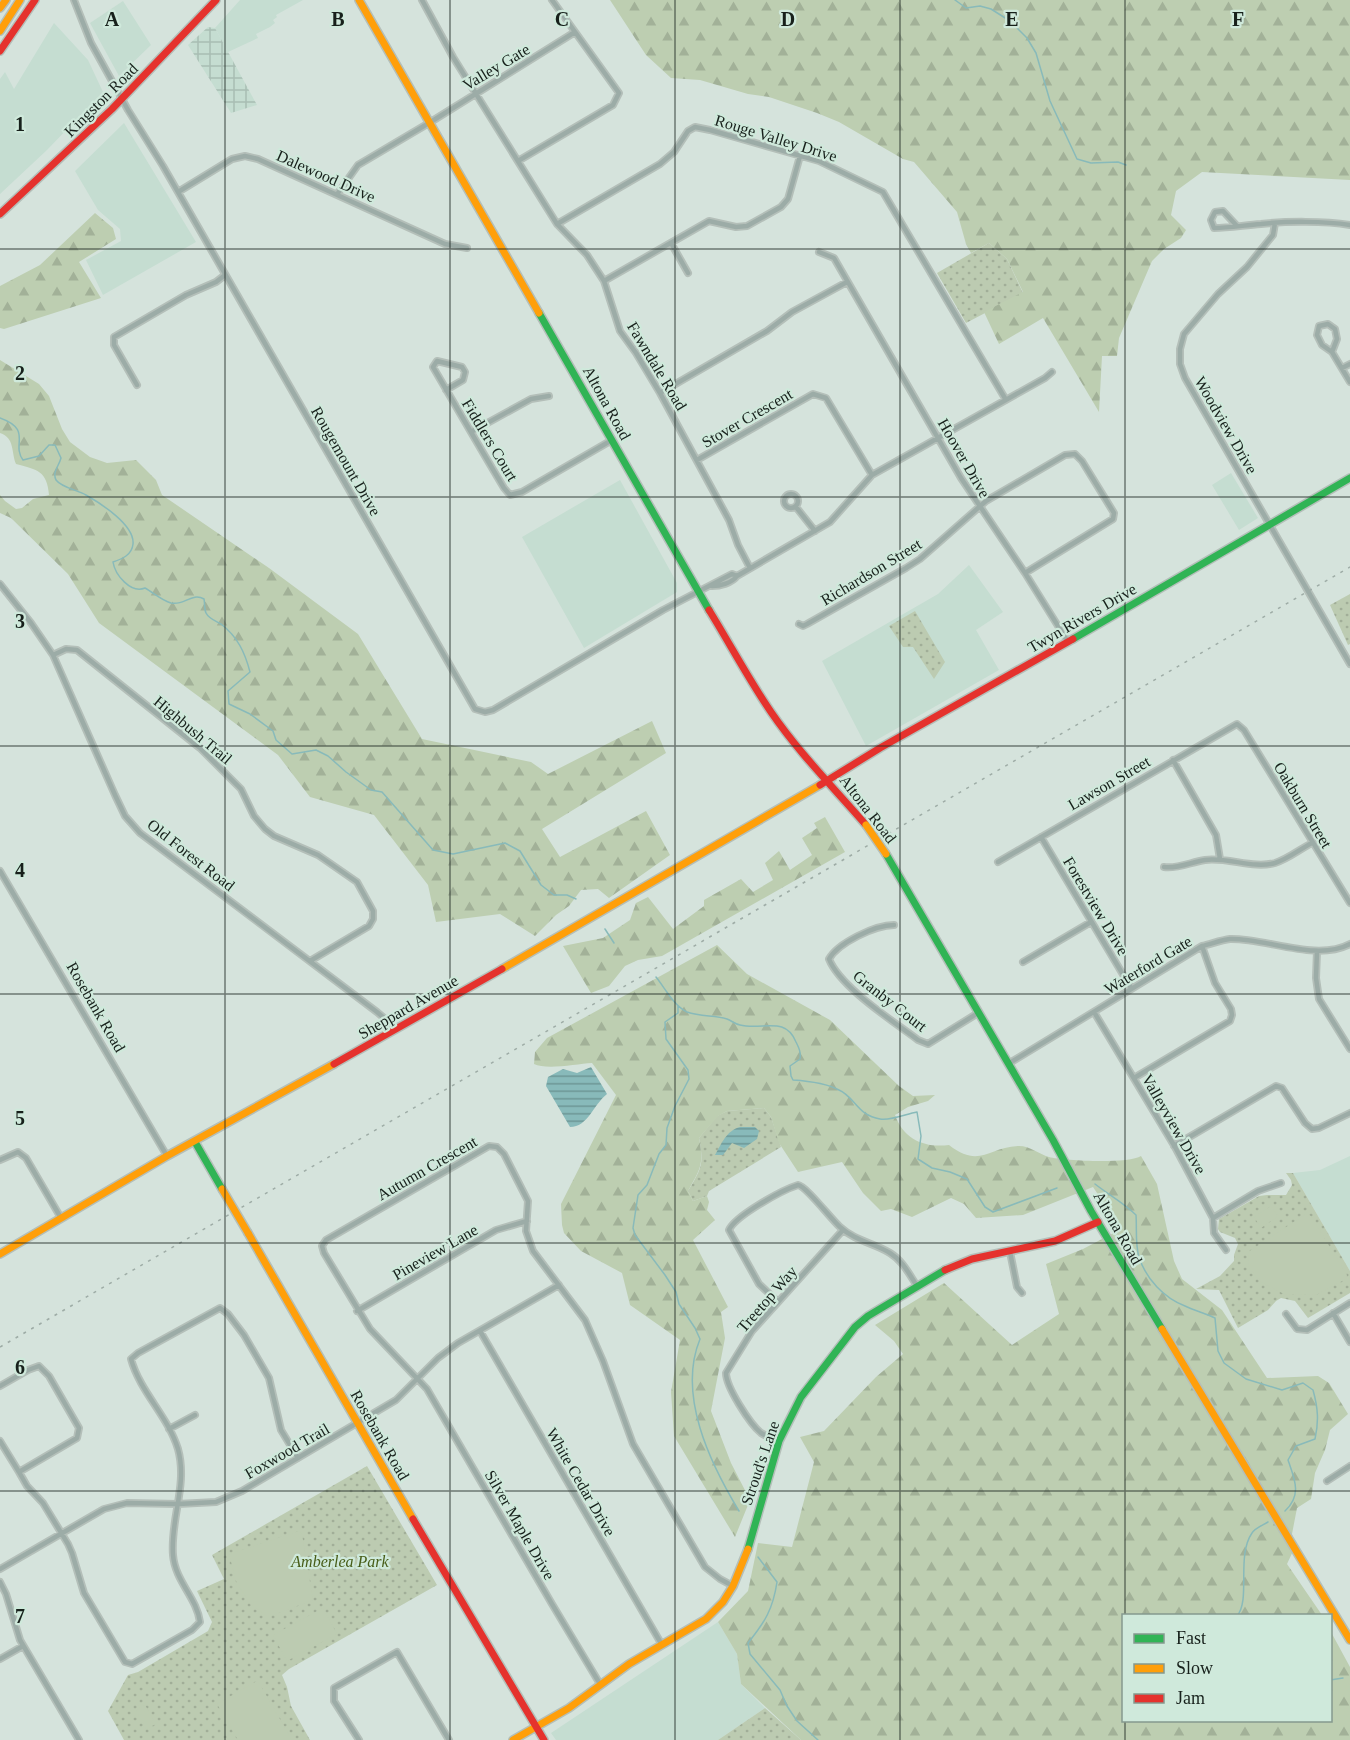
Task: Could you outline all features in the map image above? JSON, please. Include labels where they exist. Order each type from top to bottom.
[{"type":"main road","points":[[0,8],[6,0]]},
{"type":"main road","points":[[0,31],[20,0]]},
{"type":"main road","points":[[0,51],[35,0]]},
{"type":"main road","name":"Kingston Road","points":[[0,214],[123,99],[216,0]]},
{"type":"main road","name":"Altona Road","points":[[359,0],[698,591],[771,712],[814,768],[866,825],[886,854],[1053,1140],[1098,1222],[1350,1640]]},
{"type":"main road","name":"Twyn Rivers Drive","points":[[827,780],[1350,478]]},
{"type":"main road","name":"Sheppard Avenue","points":[[0,1254],[167,1156],[397,1029],[755,824],[827,780]]},
{"type":"main road","name":"Rosebank Road","points":[[195,1142],[544,1740]]},
{"type":"main road","name":"Stroud's Lane","points":[[513,1740],[568,1708],[629,1664],[706,1619],[723,1602],[743,1564],[779,1441],[801,1397],[855,1328],[868,1316],[965,1259],[1010,1252],[1074,1236],[1098,1222]]},
{"type":"street","name":"Rougemount Drive","points":[[74,0],[91,43],[475,709],[485,712],[493,710],[698,591]]},
{"type":"street","name":"Fawndale Road","points":[[422,0],[475,93],[557,224],[587,255],[604,281],[620,331],[660,393],[697,460],[729,520],[750,568]]},
{"type":"street","points":[[518,161],[614,105],[619,93],[552,0]]},
{"type":"street","name":"Valley Gate","points":[[338,194],[358,165],[575,32]]},
{"type":"street","name":"Rouge Valley Drive","points":[[557,224],[660,164],[674,152],[688,131],[695,127],[819,161],[883,192],[1006,400]]},
{"type":"street","name":"Dalewood Drive","points":[[178,192],[232,159],[245,156],[258,159],[338,194],[445,244],[467,248]]},
{"type":"street","points":[[604,281],[709,221],[736,227],[747,226],[781,207],[788,199],[800,156]]},
{"type":"street","points":[[1238,226],[1223,211],[1215,212],[1210,220],[1214,228],[1275,223],[1350,225]]},
{"type":"street","name":"Woodview Drive","points":[[1275,223],[1273,235],[1247,267],[1218,294],[1184,334],[1180,349],[1180,364],[1185,378],[1350,664]]},
{"type":"street","points":[[671,243],[688,273]]},
{"type":"street","name":"Hoover Drive","points":[[819,252],[834,258],[979,507],[1025,573],[1068,642]]},
{"type":"street","points":[[137,385],[114,345],[114,337],[186,295],[225,276]]},
{"type":"street","points":[[660,393],[767,331],[792,312],[847,282]]},
{"type":"street","points":[[1332,352],[1337,339],[1335,329],[1328,324],[1319,326],[1317,335],[1322,345],[1332,352],[1350,382]]},
{"type":"street","name":"Fiddlers Court","points":[[446,390],[463,380],[465,372],[462,367],[437,361],[433,368],[446,390],[471,432],[510,495],[522,492],[612,440]]},
{"type":"street","points":[[1342,368],[1350,364]]},
{"type":"street","points":[[698,591],[734,579],[830,522],[872,475],[939,439],[1052,372]]},
{"type":"street","name":"Stover Crescent","points":[[697,460],[813,394],[826,398],[872,475]]},
{"type":"street","points":[[471,432],[531,399],[549,396]]},
{"type":"street","name":"Richardson Street","points":[[799,624],[803,626],[807,624],[920,559],[979,507],[1005,489],[1065,455],[1075,454],[1082,461],[1114,513],[1113,519],[1025,573]]},
{"type":"street","points":[[796,507],[814,531]]},
{"type":"street","name":"Old Forest Road","points":[[0,584],[53,655],[125,816],[140,833],[397,1029]]},
{"type":"street","name":"Highbush Trail","points":[[53,655],[66,649],[77,650],[201,748],[241,789],[254,816],[265,829],[274,836],[318,855],[357,882],[373,911],[373,919],[369,926],[310,961]]},
{"type":"street","name":"Oakburn Street","points":[[1233,725],[1237,724],[1244,730],[1350,903]]},
{"type":"street","name":"Lawson Street","points":[[998,862],[1233,725]]},
{"type":"street","points":[[1173,760],[1216,835],[1220,859]]},
{"type":"street","name":"Forestview Drive","points":[[1041,837],[1131,988]]},
{"type":"street","points":[[1164,867],[1171,868],[1204,860],[1220,859],[1250,864],[1274,863],[1312,843]]},
{"type":"street","name":"Rosebank Road","points":[[0,871],[167,1156]]},
{"type":"street","points":[[1023,962],[1091,922]]},
{"type":"street","name":"Granby Court","points":[[894,925],[871,929],[833,951],[829,959],[832,968],[862,997],[918,1040],[928,1044],[978,1012]]},
{"type":"street","name":"Waterford Gate","points":[[1008,1064],[1202,946],[1227,939],[1330,951],[1350,944]]},
{"type":"street","points":[[1134,1078],[1230,1020],[1231,1009],[1215,983],[1202,946]]},
{"type":"street","points":[[1317,951],[1316,978],[1319,999],[1350,1048]]},
{"type":"street","name":"Valleyview Drive","points":[[1094,1012],[1174,1146],[1213,1218],[1214,1233],[1226,1250]]},
{"type":"street","points":[[1174,1146],[1276,1086],[1282,1088],[1307,1126],[1312,1129],[1350,1113]]},
{"type":"street","name":"Autumn Crescent","points":[[418,1378],[370,1329],[357,1311],[322,1246],[326,1240],[489,1146],[497,1147],[504,1154],[525,1192],[528,1201],[526,1231],[533,1251],[585,1320],[633,1444],[705,1567],[733,1586]]},
{"type":"street","points":[[0,1160],[18,1152],[26,1158],[61,1219]]},
{"type":"street","points":[[1213,1218],[1258,1191],[1281,1183]]},
{"type":"street","points":[[778,1302],[759,1284],[729,1230],[745,1215],[798,1185],[802,1185],[807,1190],[843,1230],[854,1238],[891,1253],[904,1265],[917,1286]]},
{"type":"street","name":"Pineview Lane","points":[[357,1311],[496,1230],[527,1221]]},
{"type":"street","name":"Treetop Way","points":[[779,1441],[763,1434],[754,1425],[726,1379],[726,1373],[752,1331],[843,1230]]},
{"type":"street","points":[[1010,1252],[1017,1287],[1022,1293]]},
{"type":"street","name":"Foxwood Trail","points":[[0,1569],[104,1509],[127,1503],[216,1502],[242,1491],[396,1400],[438,1358],[458,1343],[559,1285]]},
{"type":"street","points":[[1286,1314],[1297,1329],[1307,1330],[1350,1303]]},
{"type":"street","points":[[0,1441],[27,1486],[44,1503],[72,1553],[84,1593],[125,1662],[132,1665],[192,1630],[200,1622],[199,1613],[178,1578],[175,1566],[173,1537],[182,1477],[177,1447],[131,1359],[220,1308],[228,1314],[244,1335],[269,1378],[281,1430],[298,1458]]},
{"type":"street","points":[[1333,1313],[1350,1342]]},
{"type":"street","name":"White Cedar Drive","points":[[480,1331],[662,1645]]},
{"type":"street","points":[[0,1386],[39,1366],[49,1376],[79,1428],[77,1438],[19,1472]]},
{"type":"street","name":"Silver Maple Drive","points":[[418,1378],[427,1389],[600,1684]]},
{"type":"street","points":[[169,1429],[195,1415]]},
{"type":"street","points":[[1327,1480],[1350,1466]]},
{"type":"street","points":[[0,1582],[23,1646],[79,1740]]},
{"type":"street","points":[[0,1659],[23,1646]]},
{"type":"street","points":[[359,1740],[334,1701],[334,1688],[397,1652],[449,1740]]},
{"type":"shaded area","points":[[240,0],[303,0],[276,15],[277,17],[273,20],[275,23],[256,34],[258,38],[228,52],[215,28]]},
{"type":"shaded area","points":[[123,1],[151,45],[119,76],[90,23]]},
{"type":"shaded area","points":[[54,23],[88,60],[103,92],[47,150],[0,194],[0,79],[5,72],[14,89]]},
{"type":"shaded area","points":[[208,27],[215,28],[257,105],[231,113],[188,45]]},
{"type":"shaded area","points":[[124,123],[196,242],[103,295],[86,260],[121,241],[120,229],[98,210],[75,171]]},
{"type":"shaded area","points":[[1231,473],[1258,518],[1239,530],[1212,485]]},
{"type":"shaded area","points":[[620,480],[677,583],[677,592],[584,648],[522,537]]},
{"type":"shaded area","points":[[969,565],[1003,612],[976,630],[999,670],[866,746],[822,661],[938,594]]},
{"type":"shaded area","points":[[1350,1156],[1350,1271],[1293,1173],[1320,1170]]},
{"type":"shaded area","points":[[718,1622],[737,1654],[741,1684],[765,1708],[718,1740],[556,1740],[551,1733]]},
{"type":"green space","points":[[610,0],[1350,0],[1350,180],[1202,172],[1176,191],[1171,215],[1186,230],[1181,238],[1164,249],[1152,261],[1119,338],[1117,356],[1102,356],[1099,412],[1043,318],[999,344],[984,312],[1023,292],[1007,259],[989,243],[971,253],[966,244],[957,212],[914,162],[903,159],[839,122],[817,113],[769,97],[748,94],[700,80],[671,78],[646,55]]},
{"type":"green space","points":[[95,213],[113,228],[116,239],[79,262],[101,298],[4,329],[0,328],[0,286],[40,265]]},
{"type":"green space","points":[[989,243],[1007,259],[1023,293],[966,323],[937,273]]},
{"type":"green space","points":[[0,360],[39,384],[49,396],[62,429],[70,442],[90,457],[107,463],[136,460],[156,480],[162,495],[269,568],[358,634],[422,739],[531,762],[548,774],[652,721],[666,753],[542,829],[560,857],[646,811],[670,855],[609,898],[598,889],[581,890],[569,906],[556,915],[535,936],[500,914],[436,922],[428,885],[374,815],[310,797],[278,755],[99,623],[68,574],[11,518],[0,513],[0,495],[16,509],[22,508],[33,499],[49,495],[43,476],[36,470],[16,464],[8,438],[0,433]]},
{"type":"green space","points":[[1350,594],[1350,644],[1348,645],[1330,605]]},
{"type":"green space","points":[[915,611],[945,662],[934,679],[913,647],[903,647],[889,626]]},
{"type":"green space","points":[[825,817],[845,852],[662,956],[638,960],[625,966],[609,986],[591,993],[563,946],[603,938],[630,920],[636,903],[648,897],[673,929],[704,906],[704,900],[741,879],[753,892],[773,880],[765,863],[779,851],[790,870],[812,855],[802,838],[817,828],[814,823]]},
{"type":"green space","points":[[717,945],[747,974],[830,1020],[899,1086],[913,1096],[935,1095],[928,1101],[908,1107],[895,1115],[904,1131],[916,1140],[932,1145],[949,1145],[960,1152],[977,1156],[1019,1146],[1027,1147],[1049,1157],[1068,1160],[1111,1161],[1134,1159],[1141,1156],[1157,1184],[1174,1261],[1182,1279],[1222,1310],[1267,1378],[1318,1376],[1329,1383],[1348,1414],[1330,1430],[1325,1450],[1315,1473],[1311,1499],[1297,1508],[1292,1534],[1294,1549],[1287,1564],[1321,1614],[1122,1614],[1122,1722],[1332,1722],[1332,1634],[1350,1667],[1350,1740],[801,1740],[741,1684],[737,1654],[718,1622],[748,1591],[758,1543],[792,1547],[814,1462],[800,1437],[824,1431],[876,1377],[903,1354],[894,1341],[875,1325],[944,1283],[1012,1345],[1059,1314],[1046,1264],[1083,1249],[1121,1229],[1093,1187],[1023,1215],[976,1218],[964,1204],[951,1198],[912,1217],[891,1209],[881,1211],[863,1193],[842,1162],[798,1172],[779,1143],[771,1117],[764,1108],[727,1111],[718,1116],[699,1138],[700,1166],[688,1191],[693,1201],[707,1196],[709,1202],[707,1210],[715,1220],[693,1240],[728,1307],[721,1312],[725,1338],[711,1411],[731,1463],[750,1500],[735,1537],[674,1436],[671,1392],[680,1340],[630,1305],[622,1273],[581,1251],[564,1233],[561,1204],[616,1095],[592,1063],[554,1067],[534,1064],[535,1052],[547,1038]]},
{"type":"green space","points":[[764,1108],[771,1117],[781,1147],[709,1191],[707,1196],[693,1201],[688,1191],[701,1166],[699,1138],[717,1116],[727,1111]]},
{"type":"green space","points":[[1286,1173],[1293,1173],[1350,1271],[1350,1293],[1308,1318],[1295,1301],[1281,1298],[1268,1310],[1238,1328],[1219,1290],[1196,1289],[1220,1276],[1234,1261],[1238,1244],[1235,1238],[1220,1232],[1219,1219],[1259,1196],[1286,1195],[1292,1185]]},
{"type":"green space","points":[[1271,1206],[1278,1216],[1261,1228],[1254,1217]]},
{"type":"green space","points":[[1306,1214],[1311,1216],[1347,1275],[1346,1279],[1316,1295],[1284,1294],[1261,1282],[1249,1268],[1248,1252]]},
{"type":"green space","name":"Amberlea Park","points":[[367,1466],[437,1585],[282,1675],[291,1706],[310,1740],[124,1740],[108,1711],[128,1675],[138,1672],[208,1631],[212,1622],[197,1591],[224,1579],[212,1555]]},
{"type":"green space","points":[[299,1531],[302,1534],[313,1600],[273,1615],[266,1615],[250,1604],[236,1581],[229,1554]]},
{"type":"green space","points":[[323,1608],[337,1634],[287,1661],[273,1635]]},
{"type":"green space","points":[[257,1681],[292,1740],[238,1740],[217,1704]]},
{"type":"green space","points":[[145,1705],[156,1724],[146,1729],[136,1710]]},
{"type":"green space","points":[[765,1708],[801,1740],[718,1740]]},
{"type":"water","points":[[591,1067],[607,1094],[586,1119],[570,1127],[546,1086],[548,1077],[563,1069],[577,1073]]},
{"type":"water","points":[[740,1127],[755,1127],[759,1131],[757,1139],[744,1148],[732,1143],[723,1155],[715,1155],[728,1134]]},
{"type":"waterway","points":[[955,0],[966,8],[980,6],[991,9],[1010,21],[1027,38],[1036,53],[1050,101],[1077,159],[1091,163],[1118,162],[1126,165]]},
{"type":"waterway","points":[[0,418],[16,427],[19,432],[19,448],[23,460],[39,456],[49,445],[55,445],[61,458],[55,472],[56,480],[100,503],[123,522],[132,537],[133,544],[129,554],[113,562],[124,582],[134,588],[145,588],[171,603],[180,603],[196,597],[204,599],[207,615],[227,629],[236,640],[250,672],[228,691],[229,704],[250,714],[273,731],[276,740],[292,754],[316,750],[328,756],[371,790],[382,792],[433,850],[453,854],[505,843],[520,851],[541,885],[554,895],[567,895],[576,899]]},
{"type":"waterway","points":[[605,929],[614,943]]},
{"type":"waterway","points":[[656,977],[674,1001],[687,1012],[727,1019],[740,1025],[779,1026],[786,1029],[800,1052],[800,1059],[790,1066],[793,1080],[834,1088],[844,1093],[867,1114],[880,1119],[917,1112],[921,1136],[918,1159],[932,1168],[967,1179],[985,1207],[993,1212],[1057,1188]]},
{"type":"waterway","points":[[678,1006],[678,1013],[665,1022],[666,1039],[688,1070],[689,1079],[667,1128],[666,1145],[659,1154],[647,1185],[638,1195],[633,1228],[635,1235],[676,1292],[679,1304],[700,1339],[694,1360],[692,1383],[700,1428],[717,1472],[739,1511]]},
{"type":"waterway","points":[[1095,1184],[1136,1215],[1139,1257],[1146,1273],[1157,1287],[1177,1302],[1215,1318],[1218,1351],[1224,1363],[1246,1379],[1282,1390],[1303,1383],[1313,1390],[1317,1414],[1315,1439],[1296,1446],[1288,1460],[1296,1487],[1294,1499],[1285,1511]]},
{"type":"waterway","points":[[1238,1614],[1243,1600],[1247,1543],[1253,1531],[1268,1522]]},
{"type":"waterway","points":[[758,1557],[777,1582],[767,1615],[748,1643],[750,1654],[780,1690],[797,1721],[818,1740]]},
{"type":"waterway","points":[[1332,1680],[1343,1678]]},
{"type":"railway","points":[[0,1347],[1350,567]]},
{"type":"traffic: fast","points":[[539,313],[709,610]]},
{"type":"traffic: fast","points":[[1073,639],[1350,478]]},
{"type":"traffic: fast","points":[[886,854],[1053,1140],[1091,1211],[1162,1329]]},
{"type":"traffic: fast","points":[[195,1142],[222,1189]]},
{"type":"traffic: fast","points":[[748,1549],[779,1441],[801,1397],[855,1327],[868,1316],[945,1270]]},
{"type":"traffic: slow","points":[[0,8],[6,0]]},
{"type":"traffic: slow","points":[[0,31],[20,0]]},
{"type":"traffic: slow","points":[[359,0],[539,313]]},
{"type":"traffic: slow","points":[[502,969],[820,785]]},
{"type":"traffic: slow","points":[[866,825],[886,854]]},
{"type":"traffic: slow","points":[[0,1254],[167,1156],[334,1064]]},
{"type":"traffic: slow","points":[[222,1189],[248,1233]]},
{"type":"traffic: slow","points":[[248,1233],[413,1519]]},
{"type":"traffic: slow","points":[[1162,1329],[1350,1640]]},
{"type":"traffic: slow","points":[[513,1740],[569,1708],[629,1664],[706,1619],[723,1602],[733,1586],[748,1549]]},
{"type":"traffic: jam","points":[[0,51],[35,0]]},
{"type":"traffic: jam","points":[[0,214],[112,109],[216,0]]},
{"type":"traffic: jam","points":[[709,610],[771,712],[805,756],[866,825]]},
{"type":"traffic: jam","points":[[820,785],[880,748],[1073,639]]},
{"type":"traffic: jam","points":[[334,1064],[502,969]]},
{"type":"traffic: jam","points":[[945,1270],[972,1259],[1055,1241],[1098,1222]]},
{"type":"traffic: jam","points":[[413,1519],[544,1740]]}]
